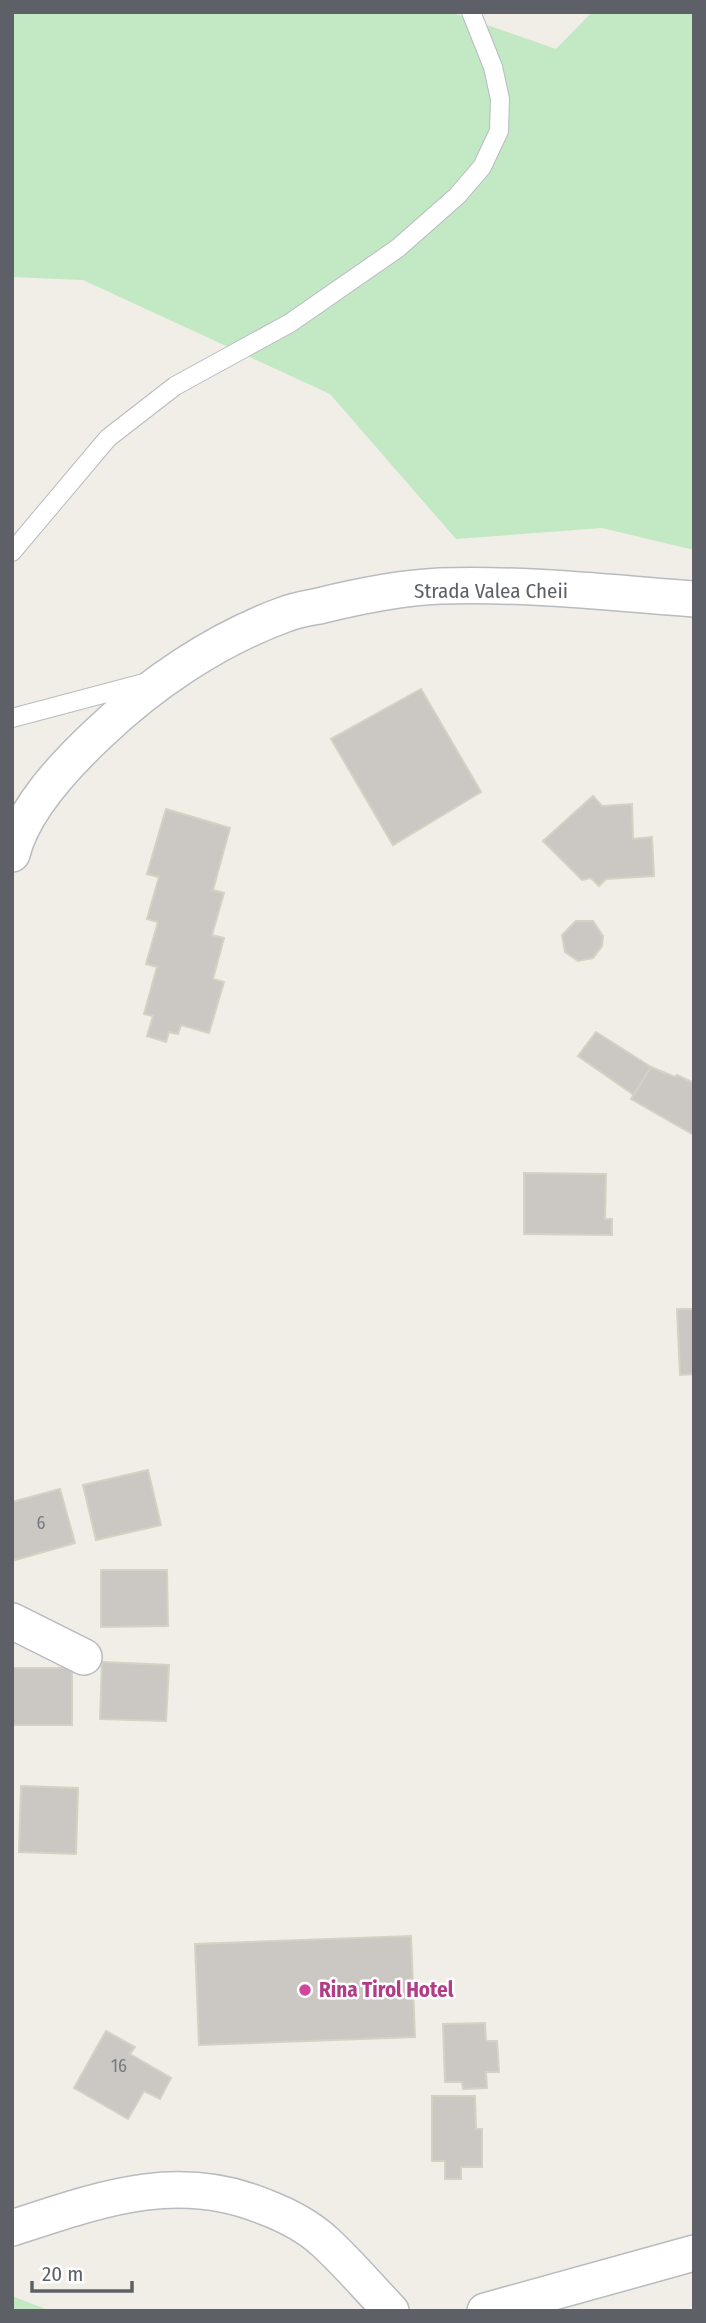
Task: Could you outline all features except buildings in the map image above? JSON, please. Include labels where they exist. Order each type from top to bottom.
[{"type":"street","name":"Strada Valea Cheii","points":[[12,854],[14,845],[37,803],[75,756],[118,714],[224,641],[285,614],[361,595],[439,586],[524,587],[694,599]]},
{"type":"street","points":[[12,1621],[84,1657]]},
{"type":"street","points":[[12,2228],[132,2193],[194,2189],[241,2197],[286,2215],[323,2240],[391,2311]]},
{"type":"street","points":[[485,2311],[694,2253]]},
{"type":"lane","points":[[12,552],[108,438],[175,386],[290,323],[387,255],[457,196],[482,167],[499,131],[500,99],[493,67],[471,12]]},
{"type":"lane","points":[[12,718],[171,675]]},
{"type":"green space","points":[[12,12],[450,12],[556,49],[592,12],[694,12],[694,550],[602,528],[456,539],[330,394],[83,280],[12,277]]},
{"type":"green space","points":[[12,2296],[51,2311],[12,2311]]},
{"type":"place","name":"Rina Tirol Hotel","points":[[305,1990]]}]
